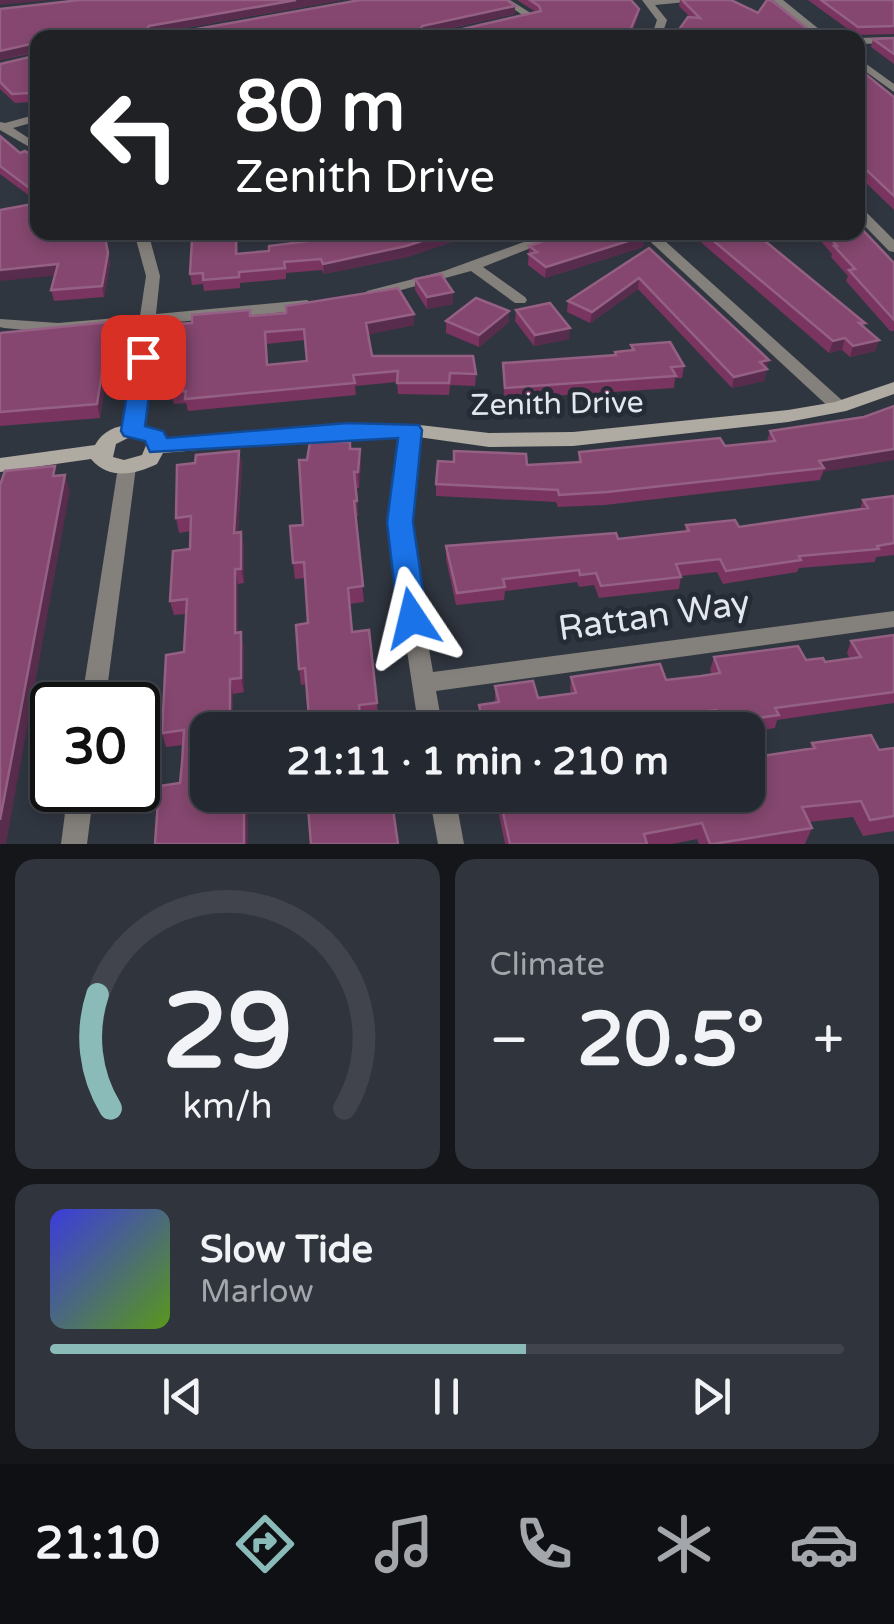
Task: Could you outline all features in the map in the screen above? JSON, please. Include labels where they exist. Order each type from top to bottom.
[{"type":"street","points":[[497,24],[532,17],[504,0]]},
{"type":"street","points":[[648,2],[703,0]]},
{"type":"street","points":[[778,0],[816,30]]},
{"type":"street","points":[[648,2],[662,20],[659,30]]},
{"type":"street","points":[[865,41],[894,40]]},
{"type":"street","points":[[865,67],[894,90]]},
{"type":"street","points":[[2,126],[30,119]]},
{"type":"street","points":[[2,126],[30,144]]},
{"type":"street","points":[[865,219],[894,248]]},
{"type":"street","points":[[132,431],[153,276],[143,240]]},
{"type":"street","points":[[354,298],[473,266],[543,240]]},
{"type":"street","points":[[655,240],[839,406]]},
{"type":"street","points":[[473,266],[520,300]]},
{"type":"street","points":[[4,322],[58,328],[319,303]]},
{"type":"street","name":"Zenith Drive","points":[[158,446],[410,430],[489,440],[573,440],[788,416],[839,406],[894,388]]},
{"type":"street","points":[[410,430],[400,522],[402,552],[429,712]]},
{"type":"street","points":[[0,465],[100,451],[108,440],[132,431],[154,436],[158,446],[150,459],[127,467],[104,462],[100,451]]},
{"type":"street","points":[[96,682],[127,467]]},
{"type":"street","name":"Rattan Way","points":[[424,683],[894,619]]},
{"type":"street","points":[[74,844],[78,812]]},
{"type":"street","points":[[445,812],[451,844]]},
{"type":"building","points":[[80,0],[296,0],[149,26],[146,30],[30,30],[30,44],[0,51],[0,9]]},
{"type":"building","points":[[360,0],[507,0],[515,6],[422,26],[421,30],[191,30]]},
{"type":"building","points":[[530,0],[631,0],[639,9],[630,30],[458,30],[541,11]]},
{"type":"building","points":[[682,0],[731,0],[758,13],[771,0],[809,30],[679,30],[688,17],[700,18]]},
{"type":"building","points":[[821,0],[894,0],[894,26],[858,27]]},
{"type":"building","points":[[894,38],[894,54],[873,39]]},
{"type":"building","points":[[30,57],[30,94],[12,94],[0,82],[0,64]]},
{"type":"building","points":[[865,74],[894,97],[894,196],[865,169]]},
{"type":"building","points":[[0,136],[20,153],[30,154],[30,187],[28,187],[0,166]]},
{"type":"building","points":[[30,204],[30,240],[106,240],[108,253],[102,286],[51,290],[58,264],[0,270],[0,210]]},
{"type":"building","points":[[865,232],[894,263],[894,320],[849,270],[855,269],[832,240],[865,240]]},
{"type":"building","points":[[192,240],[236,240],[236,254],[316,240],[425,240],[323,264],[321,259],[284,262],[285,268],[239,272],[239,277],[203,280],[203,273],[190,274]]},
{"type":"building","points":[[547,240],[631,240],[546,267],[529,254],[537,252],[529,246]]},
{"type":"building","points":[[713,240],[764,240],[865,323],[859,323],[879,340],[853,346],[845,338],[833,341]]},
{"type":"building","points":[[649,248],[769,360],[760,362],[767,369],[734,377],[639,278],[592,312],[568,301]]},
{"type":"building","points":[[441,274],[453,292],[427,297],[415,279]]},
{"type":"building","points":[[398,288],[414,314],[366,323],[372,356],[473,356],[476,374],[450,373],[449,383],[397,383],[398,371],[353,375],[355,383],[185,399],[186,391],[171,392],[176,324],[192,323],[192,315],[250,310],[250,316],[286,313],[286,306]],"holes":[[[304,329],[307,361],[267,365],[265,332]]]},
{"type":"building","points":[[476,298],[509,311],[479,335],[446,321]]},
{"type":"building","points":[[550,303],[570,328],[535,335],[516,310]]},
{"type":"building","points":[[110,322],[97,404],[0,412],[0,333]]},
{"type":"building","points":[[670,342],[684,366],[671,367],[676,376],[505,388],[503,363],[616,355],[615,352],[634,350],[631,345]]},
{"type":"building","points":[[894,406],[894,449],[819,461],[824,468],[559,495],[558,490],[436,484],[438,461],[454,462],[454,451],[526,454],[527,465],[581,462],[579,452],[720,438],[725,446],[775,441],[770,431],[864,417]]},
{"type":"building","points":[[310,442],[350,442],[350,449],[360,449],[358,472],[354,472],[354,501],[363,586],[348,588],[352,632],[369,630],[377,703],[359,705],[360,712],[309,712],[305,668],[299,669],[296,625],[308,623],[304,562],[293,563],[290,526],[303,525],[299,460],[307,460]]},
{"type":"building","points":[[239,451],[234,533],[241,532],[241,569],[235,569],[235,633],[241,632],[241,678],[230,679],[230,712],[190,712],[190,812],[244,812],[244,844],[155,844],[160,786],[180,783],[184,730],[162,733],[166,655],[184,652],[187,599],[170,601],[173,551],[190,549],[191,516],[176,518],[177,465],[195,463],[196,455]]},
{"type":"building","points":[[55,466],[53,476],[65,475],[0,820],[0,485],[5,471]]},
{"type":"building","points":[[894,496],[894,543],[877,546],[879,549],[799,556],[801,560],[726,571],[720,559],[676,564],[681,577],[601,586],[596,573],[580,575],[579,570],[503,579],[505,587],[457,593],[446,546],[616,533],[618,539],[689,531],[686,525],[735,520],[739,527],[868,508],[863,500]]},
{"type":"building","points":[[894,635],[894,692],[775,708],[779,715],[765,717],[765,712],[716,710],[481,712],[479,705],[499,702],[495,686],[533,681],[538,698],[576,693],[571,677],[660,664],[666,680],[701,676],[720,673],[714,657],[798,646],[806,660],[823,658],[825,662],[861,657],[851,641]]},
{"type":"building","points":[[871,735],[879,750],[894,748],[894,816],[870,820],[861,801],[802,807],[812,828],[713,844],[702,823],[644,834],[647,844],[510,844],[503,812],[765,812],[765,755],[815,748],[812,743]]},
{"type":"building","points":[[308,812],[393,812],[398,844],[311,844]]},
{"type":"route","points":[[143,357],[132,431],[149,433],[158,446],[410,430],[400,522],[412,618]]}]
